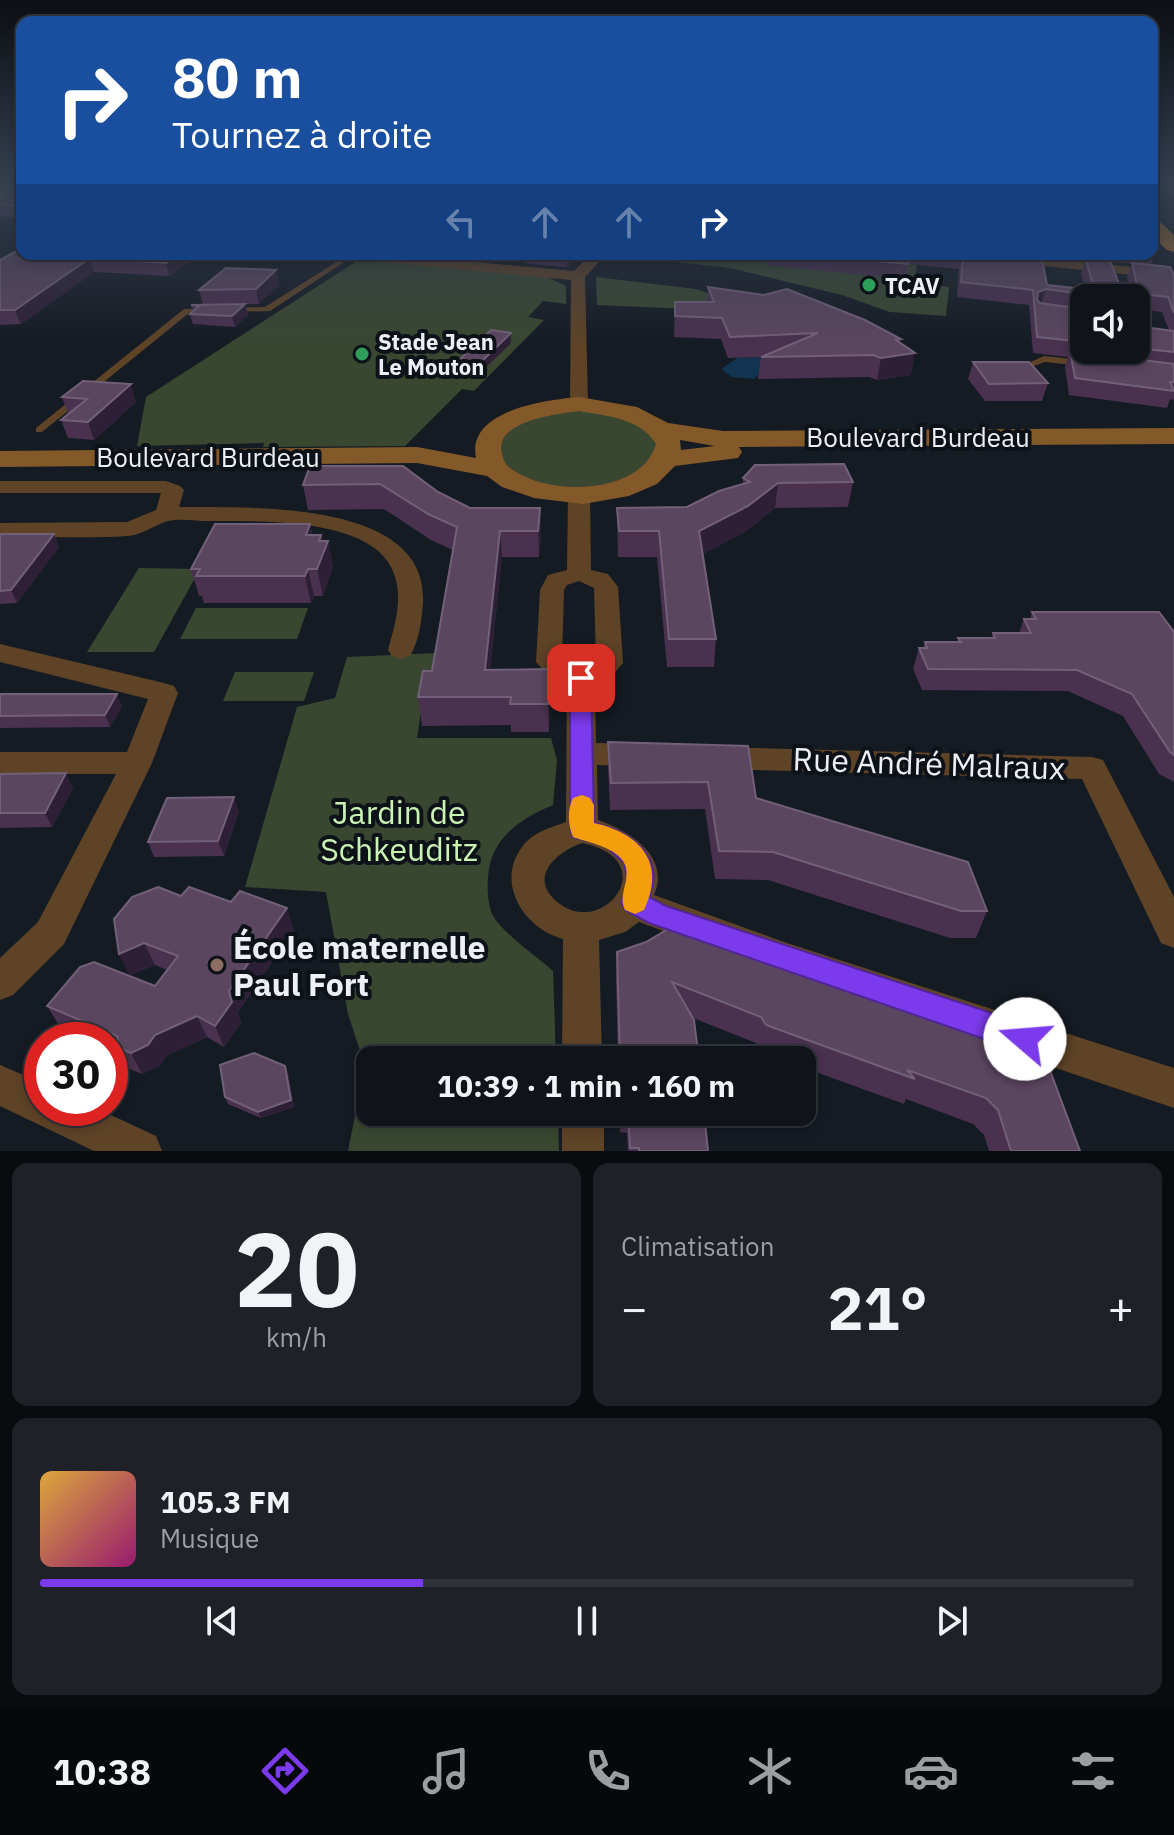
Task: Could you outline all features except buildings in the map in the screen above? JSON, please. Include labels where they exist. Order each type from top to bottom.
[{"type":"main road","points":[[1158,245],[1174,270]]},
{"type":"main road","name":"Boulevard Burdeau","points":[[417,455],[493,433],[507,421],[528,412],[579,404],[628,411],[648,419],[662,430],[723,439],[1174,436]]},
{"type":"main road","points":[[662,430],[671,449],[669,459]]},
{"type":"main road","points":[[493,433],[487,444],[487,457],[494,469]]},
{"type":"main road","name":"Boulevard Burdeau","points":[[0,459],[417,455],[494,469],[528,488],[579,495],[604,494],[637,484],[661,470],[669,459],[725,452],[1174,451]]},
{"type":"street","points":[[406,260],[578,276]]},
{"type":"street","points":[[579,404],[578,276],[593,260]]},
{"type":"street","points":[[1028,260],[1174,270]]},
{"type":"street","points":[[1114,268],[1118,284]]},
{"type":"street","points":[[0,487],[166,487],[173,490],[166,514]]},
{"type":"street","points":[[579,495],[579,574]]},
{"type":"street","points":[[0,530],[130,529],[166,514],[306,519],[351,527],[379,540],[402,562],[410,584],[410,607],[401,650]]},
{"type":"street","points":[[579,574],[599,579],[606,587],[610,663],[600,673],[581,678],[563,674],[549,662],[552,590],[557,580],[579,574]]},
{"type":"street","points":[[0,653],[164,693],[137,763],[51,933],[0,983]]},
{"type":"street","points":[[581,678],[582,830]]},
{"type":"street","name":"Rue André Malraux","points":[[581,754],[1092,768],[1174,932]]},
{"type":"street","points":[[0,763],[137,763]]},
{"type":"street","points":[[582,830],[614,838],[636,859],[641,873],[640,888],[634,902],[612,921],[581,927],[562,924],[545,914],[533,901],[527,885],[528,868],[541,847],[564,833],[582,830]]},
{"type":"street","points":[[634,902],[658,915],[787,960],[1174,1088]]},
{"type":"street","points":[[581,927],[582,1046]]},
{"type":"street","points":[[0,1085],[24,1096]]},
{"type":"street","points":[[88,1126],[141,1151]]},
{"type":"street","points":[[583,1126],[583,1151]]},
{"type":"lane","points":[[39,430],[176,315],[187,311],[267,309],[344,260]]},
{"type":"lane","points":[[1028,365],[1050,359],[1097,365]]},
{"type":"green space","name":"Stade Jean Le Mouton","points":[[358,260],[547,277],[566,286],[566,304],[543,301],[528,317],[544,320],[474,391],[462,389],[405,446],[263,447],[264,443],[137,446],[146,397]]},
{"type":"green space","name":"TCAV","points":[[658,260],[918,260],[914,283],[949,287],[946,316],[890,312],[842,295],[730,268]]},
{"type":"green space","points":[[596,277],[696,289],[716,296],[712,310],[597,305]]},
{"type":"green space","points":[[567,410],[594,411],[629,420],[650,435],[659,446],[658,456],[622,483],[590,489],[532,481],[505,462],[499,448],[510,431],[537,417]]},
{"type":"green space","points":[[139,568],[200,569],[154,652],[87,652]]},
{"type":"green space","points":[[196,608],[308,608],[297,639],[180,639]]},
{"type":"green space","name":"Jardin de Schkeuditz","points":[[437,653],[433,697],[423,698],[417,738],[551,738],[557,760],[553,805],[518,824],[500,842],[490,865],[488,888],[490,908],[498,923],[553,971],[556,1046],[358,1046],[348,1014],[326,892],[245,887],[297,707],[335,698],[347,657]]},
{"type":"green space","points":[[235,672],[314,672],[304,701],[223,701]]},
{"type":"green space","name":"Jardin de Schkeuditz","points":[[356,1111],[356,1126],[558,1126],[559,1151],[348,1151]]},
{"type":"water","points":[[765,357],[763,369],[754,379],[732,377],[721,369],[737,358]]},
{"type":"slow traffic","points":[[582,805],[582,830],[614,838],[627,847],[636,859],[641,873],[635,902]]},
{"type":"place","name":"TCAV","points":[[869,285]]},
{"type":"place","name":"Stade Jean Le Mouton","points":[[362,354]]},
{"type":"place","name":"École maternelle Paul Fort","points":[[217,965]]},
{"type":"route","points":[[581,678],[582,830],[614,838],[627,847],[636,859],[641,873],[640,888],[634,902],[658,915],[1025,1039]]}]
